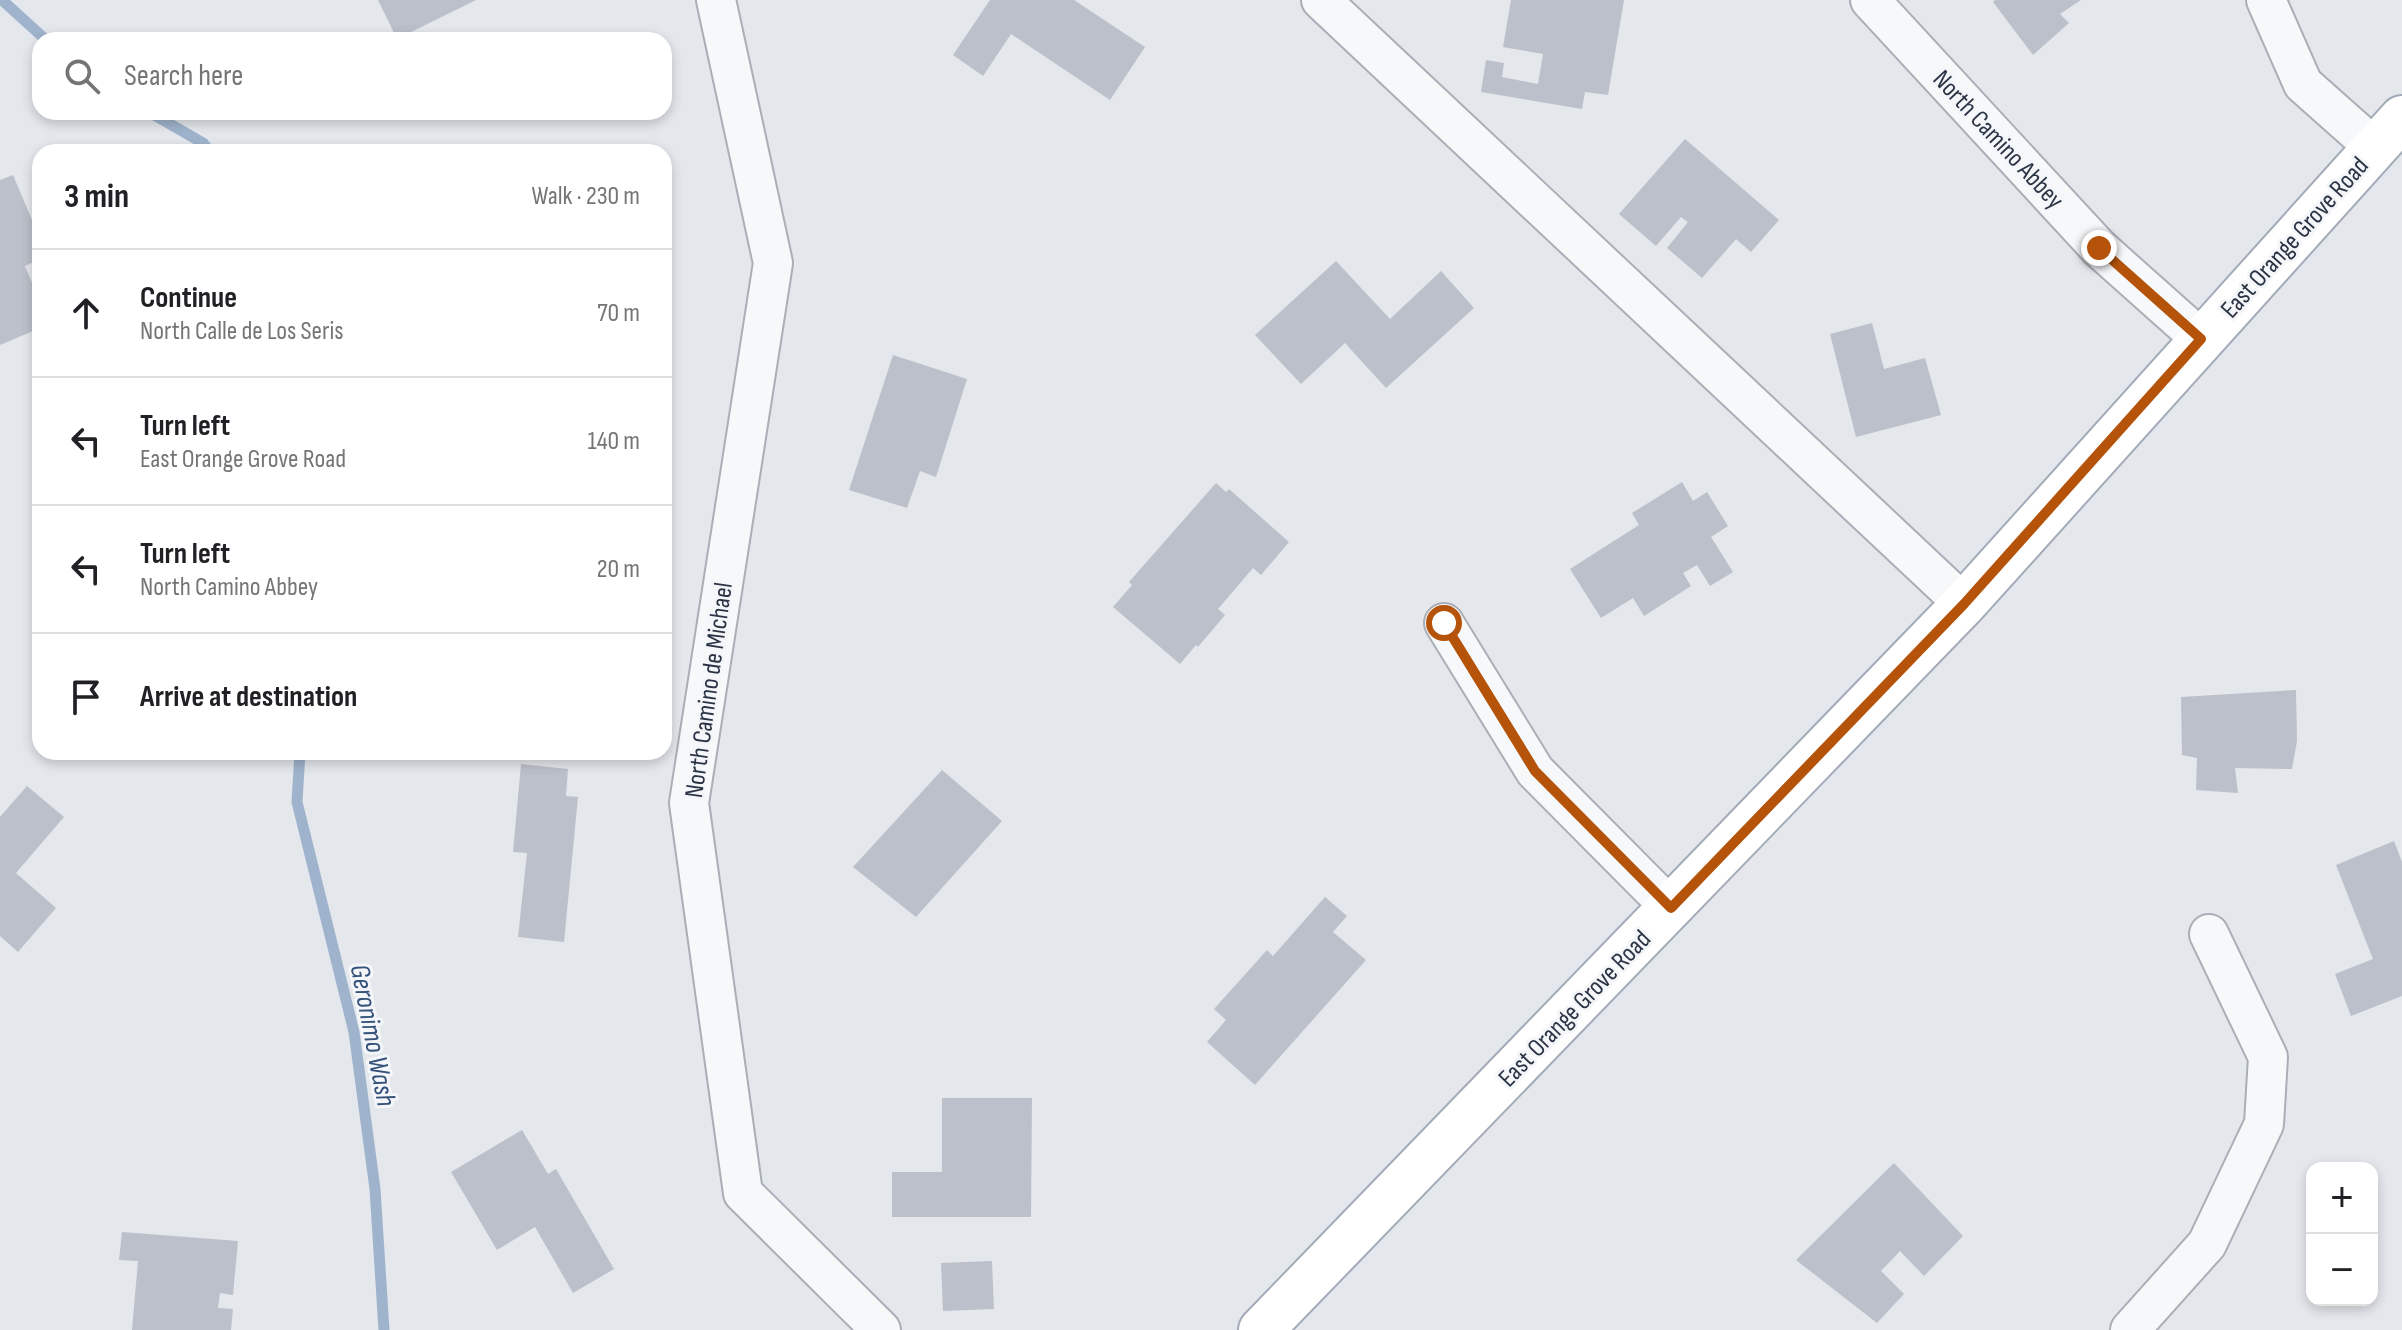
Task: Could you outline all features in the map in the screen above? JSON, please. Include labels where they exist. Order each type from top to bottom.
[{"type":"main road","name":"East Orange Grove Road","points":[[1261,1330],[1964,604],[2389,133]]},
{"type":"street","name":"North Camino de Michael","points":[[716,0],[773,263],[689,803],[743,1193],[881,1330]]},
{"type":"street","points":[[1321,0],[1964,604]]},
{"type":"street","name":"North Camino Abbey","points":[[1870,0],[2099,248],[2201,339]]},
{"type":"street","points":[[2266,0],[2303,84],[2389,133]]},
{"type":"street","points":[[1444,623],[1535,771],[1671,908]]},
{"type":"street","points":[[2130,1330],[2207,1244],[2264,1124],[2268,1057],[2209,934]]},
{"type":"building","points":[[378,0],[476,0],[411,32],[394,32]]},
{"type":"building","points":[[990,0],[1074,0],[1145,47],[1110,100],[1011,34],[983,76],[953,55]]},
{"type":"building","points":[[1511,0],[1624,0],[1608,95],[1585,92],[1582,109],[1481,92],[1486,60],[1504,63],[1502,77],[1538,84],[1543,54],[1503,47]]},
{"type":"building","points":[[2081,0],[2060,14],[2069,23],[2033,55],[1993,2]]},
{"type":"building","points":[[1685,139],[1779,220],[1751,252],[1736,239],[1702,278],[1667,248],[1688,222],[1681,217],[1656,246],[1619,214]]},
{"type":"building","points":[[13,175],[32,220],[32,263],[25,266],[32,283],[32,331],[0,345],[0,180]]},
{"type":"building","points":[[1336,261],[1390,319],[1441,271],[1474,308],[1386,388],[1345,343],[1301,384],[1255,335]]},
{"type":"building","points":[[1872,323],[1884,369],[1925,358],[1941,415],[1856,437],[1830,334]]},
{"type":"building","points":[[893,355],[967,379],[936,477],[920,471],[907,508],[849,490]]},
{"type":"building","points":[[1682,482],[1693,501],[1707,492],[1728,526],[1711,537],[1733,572],[1710,586],[1697,565],[1683,573],[1691,586],[1644,616],[1633,598],[1601,618],[1570,569],[1639,525],[1632,513]]},
{"type":"building","points":[[1216,483],[1226,492],[1229,489],[1289,542],[1261,575],[1253,568],[1218,609],[1225,615],[1180,664],[1113,607],[1132,585],[1129,582]]},
{"type":"building","points":[[2296,690],[2297,741],[2292,769],[2235,768],[2238,793],[2196,790],[2197,758],[2182,755],[2181,697]]},
{"type":"building","points":[[521,764],[568,769],[566,796],[578,797],[564,942],[518,937],[527,853],[513,852]]},
{"type":"building","points":[[942,770],[1002,821],[916,917],[853,867]]},
{"type":"building","points":[[27,786],[64,817],[16,873],[56,908],[18,952],[0,936],[0,817]]},
{"type":"building","points":[[2394,841],[2402,862],[2402,996],[2351,1016],[2335,974],[2373,959],[2336,865]]},
{"type":"building","points":[[1325,897],[1347,916],[1333,932],[1366,960],[1255,1085],[1207,1042],[1226,1020],[1214,1009],[1267,950],[1273,956]]},
{"type":"building","points":[[942,1098],[1032,1098],[1031,1217],[892,1217],[892,1172],[942,1172]]},
{"type":"building","points":[[522,1130],[548,1174],[556,1169],[614,1269],[573,1293],[535,1227],[497,1250],[451,1172]]},
{"type":"building","points":[[1894,1163],[1963,1236],[1924,1276],[1900,1251],[1881,1271],[1904,1294],[1877,1323],[1796,1260]]},
{"type":"building","points":[[122,1232],[238,1241],[233,1295],[220,1293],[218,1308],[233,1309],[231,1330],[132,1330],[138,1261],[119,1260]]},
{"type":"building","points":[[992,1261],[994,1309],[943,1311],[941,1263]]},
{"type":"waterway","name":"Geronimo Wash","points":[[2,0],[37,32]]},
{"type":"waterway","name":"Geronimo Wash","points":[[163,120],[204,144]]},
{"type":"waterway","name":"Geronimo Wash","points":[[300,760],[297,802],[354,1032],[375,1189],[384,1330]]},
{"type":"route","points":[[1444,623],[1535,771],[1671,908],[1964,604],[2201,339],[2099,248]]}]
